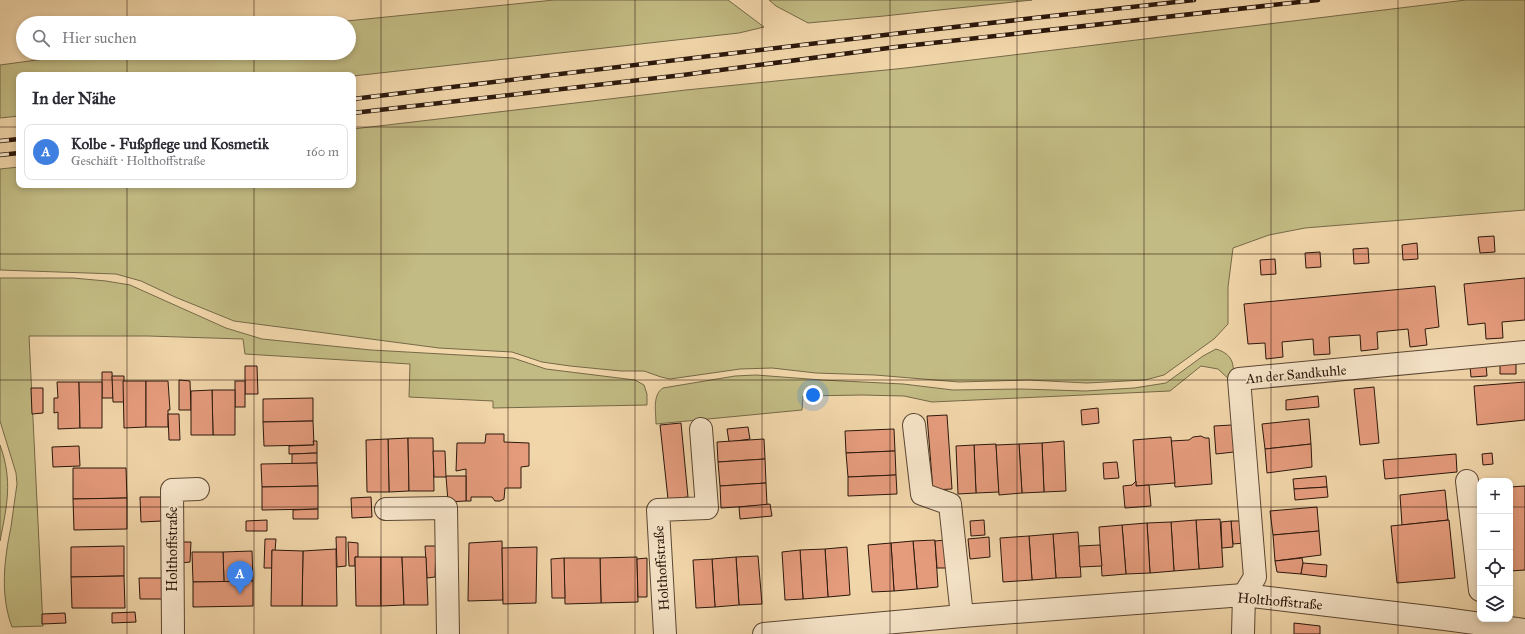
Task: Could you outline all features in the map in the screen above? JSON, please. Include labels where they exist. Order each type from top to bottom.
[{"type":"street","name":"An der Sandkuhle","points":[[1244,595],[1255,577],[1238,379],[1525,352]]},
{"type":"street","points":[[914,425],[922,494],[950,504],[962,616]]},
{"type":"street","name":"Holthoffstraße","points":[[666,634],[658,510],[706,508],[701,429]]},
{"type":"street","points":[[1467,481],[1480,586]]},
{"type":"street","name":"Holthoffstraße","points":[[173,634],[172,490],[198,489]]},
{"type":"street","points":[[386,510],[446,508],[448,634]]},
{"type":"street","name":"Holthoffstraße","points":[[776,634],[962,616],[1244,595],[1477,621]]},
{"type":"street","points":[[1244,595],[1244,634]]},
{"type":"street","name":"Holthoffstraße","points":[[1484,622],[1525,630]]},
{"type":"shaded area","points":[[554,0],[728,0],[764,27],[739,33],[356,76],[356,72],[16,72],[16,116],[0,118],[0,65],[37,60],[356,60],[356,20]]},
{"type":"shaded area","points":[[769,0],[1032,0],[808,23],[776,6]]},
{"type":"shaded area","points":[[1466,0],[1525,0],[1525,210],[1305,228],[1269,235],[1233,248],[1228,287],[1228,324],[1214,339],[1164,375],[1145,380],[1087,383],[1028,380],[959,382],[875,375],[816,373],[772,368],[740,369],[670,379],[644,371],[621,371],[542,362],[512,352],[439,348],[234,321],[175,297],[141,281],[116,274],[0,270],[0,169],[16,167],[16,188],[356,188],[356,129],[686,90],[906,68]]},
{"type":"shaded area","points":[[0,278],[73,278],[130,285],[226,328],[262,339],[371,350],[513,358],[546,369],[635,380],[644,385],[647,394],[647,405],[493,408],[493,401],[409,397],[410,364],[245,354],[243,339],[148,336],[29,336],[43,626],[12,627],[6,603],[4,577],[17,484],[16,473],[0,421]]},
{"type":"shaded area","points":[[1216,349],[1227,354],[1232,362],[1233,383],[1218,369],[1201,366],[1170,391],[932,402],[904,396],[803,396],[802,410],[656,424],[656,399],[657,395],[663,388],[735,376],[756,375],[903,384],[953,390],[1021,389],[1085,391],[1134,388],[1166,383],[1203,356]]},
{"type":"shaded area","points":[[0,445],[8,482],[8,493],[0,541]]},
{"type":"building","points":[[1494,236],[1495,252],[1480,253],[1478,237]]},
{"type":"building","points":[[1417,243],[1418,259],[1403,260],[1402,245]]},
{"type":"building","points":[[1368,248],[1369,263],[1354,264],[1353,249]]},
{"type":"building","points":[[1320,252],[1321,267],[1306,268],[1305,253]]},
{"type":"building","points":[[1275,259],[1276,274],[1261,275],[1260,260]]},
{"type":"building","points":[[1525,278],[1525,320],[1502,322],[1503,338],[1486,339],[1485,323],[1468,325],[1464,284]]},
{"type":"building","points":[[1435,286],[1439,327],[1425,329],[1427,345],[1410,347],[1408,329],[1377,332],[1378,349],[1361,351],[1360,335],[1329,337],[1330,354],[1314,355],[1313,339],[1282,342],[1283,357],[1266,359],[1265,343],[1248,344],[1244,304]]},
{"type":"building","points":[[1516,362],[1516,374],[1500,374],[1500,363]]},
{"type":"building","points":[[1486,364],[1487,376],[1471,377],[1470,366]]},
{"type":"building","points":[[245,366],[257,366],[258,394],[245,394]]},
{"type":"building","points":[[102,372],[112,372],[113,398],[102,398]]},
{"type":"building","points":[[112,376],[124,376],[124,402],[113,402]]},
{"type":"building","points":[[179,380],[190,381],[191,410],[179,410]]},
{"type":"building","points":[[123,381],[146,381],[146,427],[124,428]]},
{"type":"building","points":[[146,381],[168,381],[170,410],[168,410],[168,427],[146,427]]},
{"type":"building","points":[[235,381],[245,381],[245,407],[235,407]]},
{"type":"building","points":[[57,382],[79,382],[80,428],[58,429],[58,412],[54,413],[54,398],[58,398]]},
{"type":"building","points":[[79,382],[102,382],[102,428],[80,428]]},
{"type":"building","points":[[1525,382],[1525,420],[1477,425],[1474,386]]},
{"type":"building","points":[[1374,387],[1379,443],[1360,445],[1354,389]]},
{"type":"building","points":[[31,388],[43,388],[43,413],[32,414]]},
{"type":"building","points":[[212,390],[235,390],[235,435],[213,435]]},
{"type":"building","points":[[212,390],[213,435],[191,435],[191,391]]},
{"type":"building","points":[[1318,396],[1319,407],[1286,410],[1286,400]]},
{"type":"building","points":[[313,398],[313,421],[263,422],[263,399]]},
{"type":"building","points":[[1098,408],[1099,423],[1082,425],[1081,410]]},
{"type":"building","points":[[168,414],[179,414],[180,440],[169,440]]},
{"type":"building","points":[[947,415],[952,489],[933,490],[927,416]]},
{"type":"building","points":[[1309,419],[1311,444],[1265,449],[1262,424]]},
{"type":"building","points":[[313,421],[314,445],[264,446],[263,422]]},
{"type":"building","points":[[681,423],[688,497],[668,499],[660,425]]},
{"type":"building","points":[[1232,425],[1234,452],[1216,454],[1214,426]]},
{"type":"building","points":[[748,427],[750,439],[729,442],[727,429]]},
{"type":"building","points":[[894,429],[895,451],[846,453],[845,431]]},
{"type":"building","points":[[486,434],[504,434],[504,442],[529,443],[529,466],[521,467],[521,488],[505,488],[504,499],[495,501],[492,497],[471,497],[471,501],[466,501],[466,469],[456,471],[457,443],[485,443]]},
{"type":"building","points":[[1201,436],[1209,438],[1212,484],[1175,487],[1171,441],[1189,440],[1193,437]]},
{"type":"building","points":[[1171,437],[1175,483],[1136,486],[1133,440]]},
{"type":"building","points":[[408,438],[409,491],[389,492],[388,439]]},
{"type":"building","points":[[408,438],[433,438],[434,491],[409,491]]},
{"type":"building","points":[[388,439],[389,492],[367,492],[366,440]]},
{"type":"building","points":[[764,439],[765,459],[718,462],[717,442]]},
{"type":"building","points":[[313,441],[317,441],[317,453],[289,454],[289,446],[314,445]]},
{"type":"building","points":[[1064,441],[1066,491],[1044,492],[1042,443]]},
{"type":"building","points":[[1042,443],[1044,492],[1022,493],[1019,444]]},
{"type":"building","points":[[996,444],[999,492],[976,493],[974,445]]},
{"type":"building","points":[[1019,444],[1022,493],[999,495],[996,445]]},
{"type":"building","points":[[1311,444],[1312,467],[1267,473],[1265,449]]},
{"type":"building","points":[[974,445],[976,493],[958,494],[956,446]]},
{"type":"building","points":[[79,446],[80,466],[53,467],[52,447]]},
{"type":"building","points":[[433,451],[445,451],[446,477],[434,477]]},
{"type":"building","points":[[895,451],[896,475],[848,477],[846,453]]},
{"type":"building","points":[[317,453],[317,463],[292,464],[292,454]]},
{"type":"building","points":[[1492,453],[1493,464],[1483,465],[1482,454]]},
{"type":"building","points":[[1456,454],[1457,472],[1385,479],[1383,460]]},
{"type":"building","points":[[765,459],[766,483],[720,486],[718,462]]},
{"type":"building","points":[[1117,462],[1119,478],[1104,479],[1103,463]]},
{"type":"building","points":[[317,463],[318,486],[262,487],[261,464]]},
{"type":"building","points":[[73,468],[126,468],[127,498],[73,499]]},
{"type":"building","points":[[896,475],[897,494],[848,496],[848,477]]},
{"type":"building","points":[[446,476],[466,476],[466,501],[448,502]]},
{"type":"building","points":[[1326,476],[1327,487],[1294,489],[1293,479]]},
{"type":"building","points":[[1136,481],[1136,486],[1149,485],[1151,506],[1125,508],[1123,486],[1132,485]]},
{"type":"building","points":[[766,483],[767,505],[721,508],[720,486]]},
{"type":"building","points":[[318,486],[318,509],[262,510],[262,487]]},
{"type":"building","points":[[1525,486],[1525,570],[1513,571],[1513,487]]},
{"type":"building","points":[[1327,487],[1328,497],[1295,500],[1294,489]]},
{"type":"building","points":[[1445,490],[1448,520],[1402,525],[1400,495]]},
{"type":"building","points":[[140,497],[161,497],[162,521],[141,522]]},
{"type":"building","points":[[371,497],[372,517],[352,518],[351,498]]},
{"type":"building","points":[[127,498],[127,529],[74,530],[73,499]]},
{"type":"building","points":[[770,504],[772,516],[740,519],[739,507]]},
{"type":"building","points":[[1317,507],[1319,531],[1273,535],[1270,511]]},
{"type":"building","points":[[318,509],[318,519],[293,519],[293,510]]},
{"type":"building","points":[[1220,519],[1223,567],[1199,569],[1196,520]]},
{"type":"building","points":[[267,520],[267,531],[246,531],[246,521]]},
{"type":"building","points":[[984,520],[985,535],[971,536],[970,521]]},
{"type":"building","points":[[1196,520],[1199,569],[1174,571],[1171,522]]},
{"type":"building","points":[[1449,520],[1455,578],[1397,583],[1391,526]]},
{"type":"building","points":[[1231,521],[1242,521],[1244,543],[1233,544]]},
{"type":"building","points":[[1231,521],[1233,547],[1222,548],[1221,522]]},
{"type":"building","points":[[1171,522],[1174,571],[1150,573],[1147,523]]},
{"type":"building","points":[[1147,523],[1150,573],[1126,574],[1122,525]]},
{"type":"building","points":[[1122,525],[1126,574],[1102,576],[1099,527]]},
{"type":"building","points":[[1319,531],[1321,555],[1275,561],[1273,535]]},
{"type":"building","points":[[1078,532],[1081,577],[1056,578],[1053,534]]},
{"type":"building","points":[[1053,534],[1056,578],[1032,580],[1029,536]]},
{"type":"building","points":[[1029,536],[1032,580],[1003,582],[1000,538]]},
{"type":"building","points":[[336,537],[346,537],[346,566],[337,567]]},
{"type":"building","points":[[989,537],[990,557],[970,559],[968,539]]},
{"type":"building","points":[[265,539],[276,539],[275,551],[272,550],[272,568],[264,568]]},
{"type":"building","points":[[935,540],[938,587],[917,589],[913,541]]},
{"type":"building","points":[[946,540],[948,568],[937,568],[935,541]]},
{"type":"building","points":[[502,541],[503,600],[468,601],[469,543]]},
{"type":"building","points":[[913,541],[917,589],[894,591],[891,543]]},
{"type":"building","points":[[181,542],[191,542],[190,562],[181,563]]},
{"type":"building","points":[[348,542],[358,543],[358,557],[355,557],[355,566],[349,566]]},
{"type":"building","points":[[891,543],[894,591],[872,592],[868,545]]},
{"type":"building","points":[[1100,545],[1102,566],[1080,567],[1079,546]]},
{"type":"building","points":[[124,546],[124,576],[71,577],[71,547]]},
{"type":"building","points":[[425,546],[436,546],[435,577],[427,578]]},
{"type":"building","points":[[537,547],[536,603],[503,604],[502,548]]},
{"type":"building","points":[[847,547],[850,595],[828,597],[825,549]]},
{"type":"building","points":[[336,549],[337,606],[302,606],[303,551]]},
{"type":"building","points":[[825,549],[828,597],[803,599],[800,550]]},
{"type":"building","points":[[272,550],[303,551],[302,606],[271,606]]},
{"type":"building","points":[[800,550],[803,599],[785,600],[782,552]]},
{"type":"building","points":[[252,551],[253,581],[224,582],[223,552]]},
{"type":"building","points":[[192,552],[223,552],[224,582],[193,582]]},
{"type":"building","points":[[758,556],[762,604],[739,605],[736,557]]},
{"type":"building","points":[[355,557],[381,557],[381,606],[356,606]]},
{"type":"building","points":[[381,557],[402,557],[404,605],[381,606]]},
{"type":"building","points":[[402,557],[426,557],[428,605],[404,605]]},
{"type":"building","points":[[637,557],[638,602],[601,603],[600,558]]},
{"type":"building","points":[[736,557],[739,605],[715,607],[712,559]]},
{"type":"building","points":[[564,558],[600,558],[601,603],[565,604]]},
{"type":"building","points":[[564,558],[565,598],[552,598],[551,559]]},
{"type":"building","points":[[647,558],[647,597],[638,597],[637,559]]},
{"type":"building","points":[[1302,558],[1303,563],[1301,574],[1277,572],[1275,561]]},
{"type":"building","points":[[712,559],[715,607],[696,608],[693,560]]},
{"type":"building","points":[[1303,563],[1327,565],[1326,577],[1301,574]]},
{"type":"building","points":[[124,576],[125,608],[72,608],[71,577]]},
{"type":"building","points":[[139,578],[162,578],[162,599],[140,599]]},
{"type":"building","points":[[253,581],[253,606],[193,607],[193,582]]},
{"type":"building","points":[[135,612],[136,622],[112,623],[112,613]]},
{"type":"building","points":[[65,613],[66,623],[42,624],[42,614]]},
{"type":"building","points":[[1294,623],[1320,626],[1320,634],[1294,634]]},
{"type":"railway","points":[[356,99],[893,34],[1194,0]]},
{"type":"railway","points":[[356,113],[683,75],[896,47],[1318,0]]},
{"type":"railway","points":[[0,141],[16,139]]},
{"type":"railway","points":[[0,155],[16,153]]},
{"type":"place","name":"Kolbe - Fußpflege und Kosmetik","points":[[240,594]]}]
